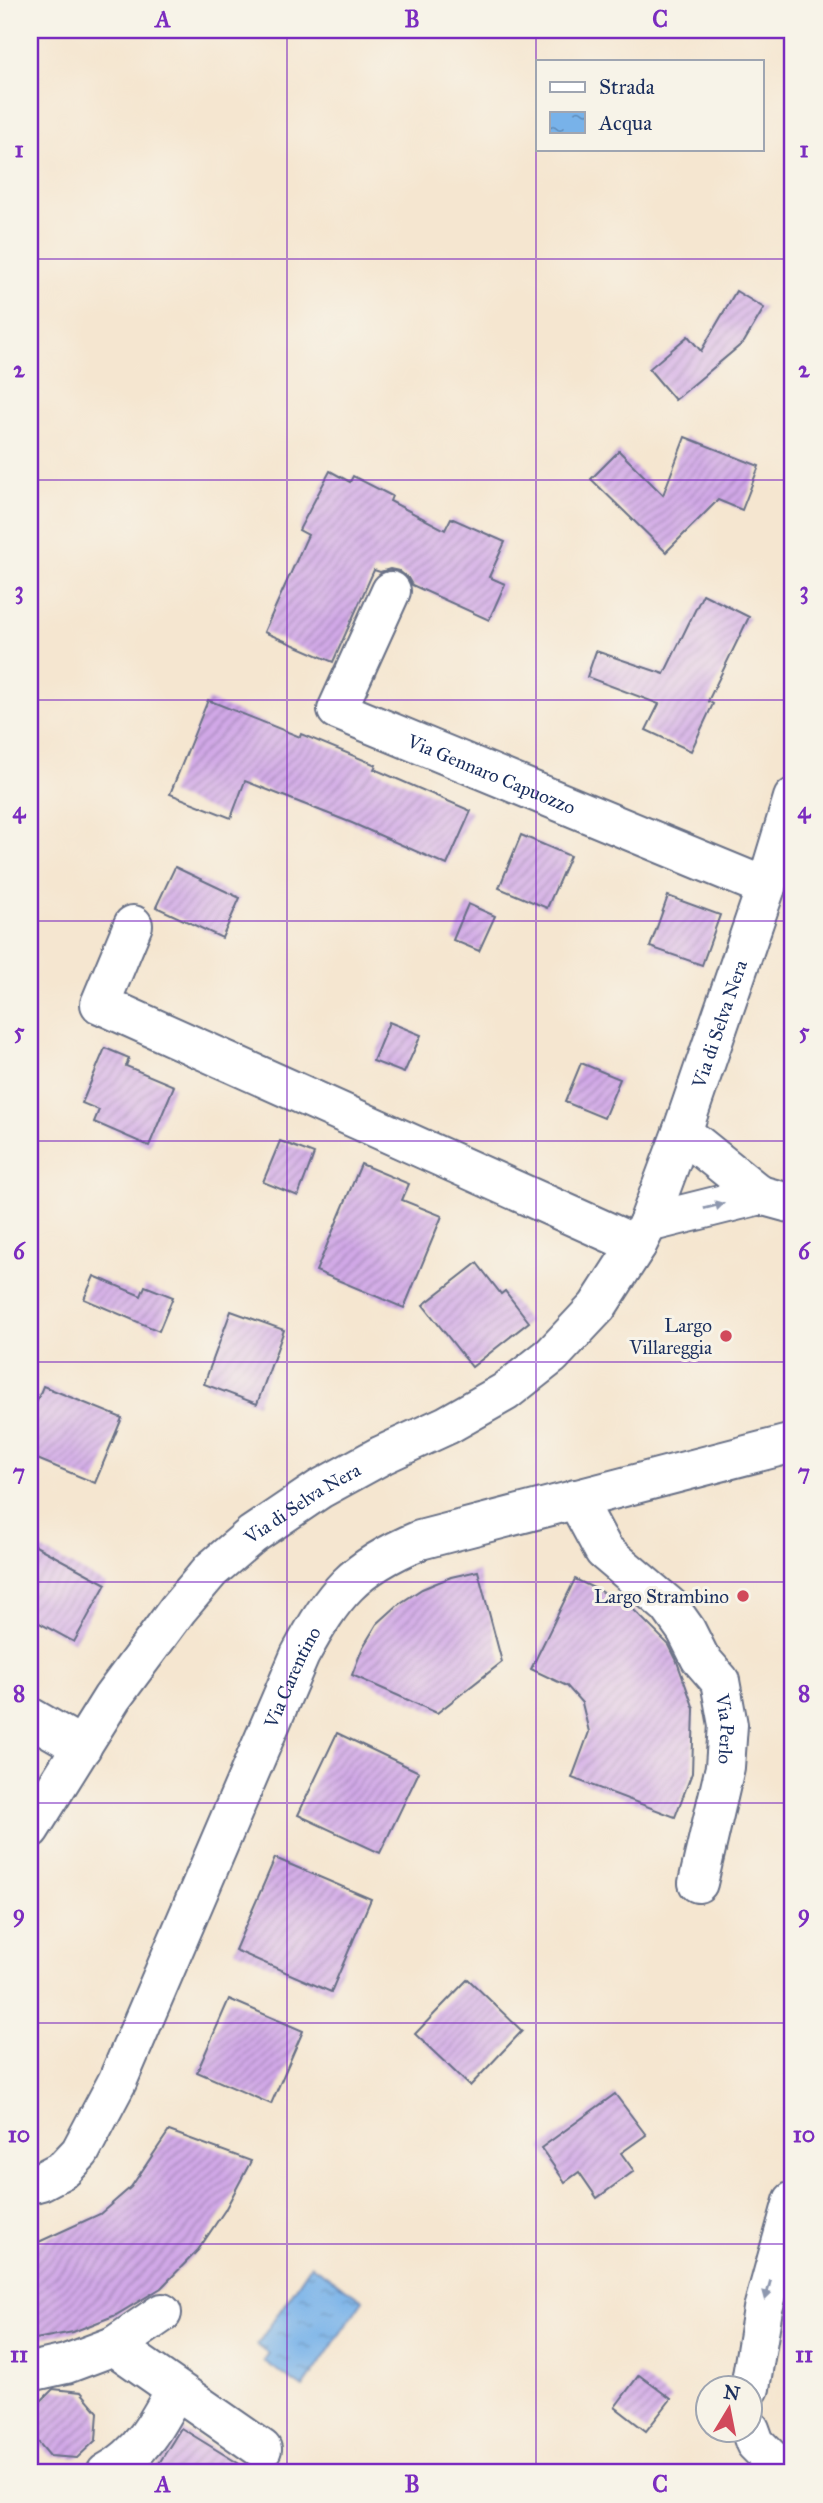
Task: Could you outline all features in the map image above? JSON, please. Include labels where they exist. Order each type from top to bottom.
[{"type":"street","name":"Via Gennaro Capuozzo","points":[[391,591],[337,710],[766,887]]},
{"type":"street","name":"Via di Selva Nera","points":[[30,1829],[112,1698],[178,1609],[211,1570],[252,1535],[320,1489],[382,1455],[447,1425],[505,1392],[552,1355],[597,1307],[642,1234],[682,1132],[766,887],[793,798]]},
{"type":"street","points":[[133,925],[100,1004],[642,1234],[777,1199]]},
{"type":"street","points":[[682,1132],[777,1199]]},
{"type":"street","name":"Via Carentino","points":[[30,2184],[41,2182],[64,2169],[80,2152],[117,2082],[300,1655],[323,1614],[356,1575],[397,1550],[420,1540],[793,1443]]},
{"type":"street","name":"Via Perlo","points":[[576,1499],[604,1551],[668,1606],[686,1630],[700,1658],[720,1681],[728,1725],[725,1767],[698,1883]]},
{"type":"street","points":[[30,1717],[82,1747]]},
{"type":"street","points":[[752,2374],[763,2309],[793,2201]]},
{"type":"street","points":[[30,2372],[66,2364],[114,2346],[162,2313]]},
{"type":"street","points":[[114,2346],[262,2449]]},
{"type":"street","points":[[106,2473],[120,2466],[139,2449],[153,2432],[175,2390]]},
{"type":"street","points":[[756,2444],[781,2463]]},
{"type":"water","points":[[311,2265],[363,2300],[303,2388],[264,2361],[269,2354],[257,2345]]},
{"type":"building","points":[[736,291],[764,308],[744,342],[675,400],[649,369],[688,336],[701,351]]},
{"type":"building","points":[[685,437],[759,466],[742,510],[718,500],[666,552],[591,479],[619,451],[663,495]]},
{"type":"building","points":[[330,471],[350,482],[353,476],[392,496],[390,501],[445,530],[451,518],[505,542],[489,577],[505,584],[489,620],[412,585],[399,571],[390,569],[380,572],[374,570],[333,662],[264,632],[308,535],[299,530]]},
{"type":"building","points":[[703,594],[749,617],[708,701],[713,704],[691,751],[646,730],[659,704],[587,677],[596,651],[664,674]]},
{"type":"building","points":[[208,700],[376,765],[374,769],[471,811],[447,865],[352,823],[245,781],[231,818],[170,794]]},
{"type":"building","points":[[521,835],[570,856],[547,908],[499,888]]},
{"type":"building","points":[[175,867],[240,898],[222,938],[156,907]]},
{"type":"building","points":[[668,896],[720,915],[702,965],[650,947]]},
{"type":"building","points":[[468,904],[495,916],[479,951],[453,940]]},
{"type":"building","points":[[389,1022],[421,1035],[404,1073],[373,1061]]},
{"type":"building","points":[[105,1048],[129,1058],[126,1066],[174,1086],[149,1146],[94,1122],[99,1110],[82,1103]]},
{"type":"building","points":[[581,1063],[620,1079],[604,1118],[565,1102]]},
{"type":"building","points":[[280,1141],[314,1154],[298,1196],[263,1182]]},
{"type":"building","points":[[361,1164],[409,1184],[402,1200],[442,1216],[404,1308],[316,1271]]},
{"type":"building","points":[[477,1263],[501,1294],[505,1291],[529,1322],[472,1367],[423,1305]]},
{"type":"building","points":[[94,1276],[141,1296],[145,1286],[173,1297],[159,1331],[84,1299]]},
{"type":"building","points":[[231,1311],[284,1330],[257,1404],[204,1384]]},
{"type":"building","points":[[43,1386],[122,1418],[95,1483],[30,1456],[30,1418]]},
{"type":"building","points":[[30,1543],[106,1584],[74,1642],[30,1618]]},
{"type":"building","points":[[478,1571],[502,1662],[437,1713],[352,1675],[363,1647],[377,1624],[399,1604],[422,1589],[451,1577]]},
{"type":"building","points":[[575,1579],[629,1605],[669,1645],[676,1659],[694,1709],[692,1773],[675,1817],[572,1778],[589,1732],[582,1703],[567,1686],[531,1669]]},
{"type":"building","points":[[337,1733],[419,1772],[380,1853],[298,1815]]},
{"type":"building","points":[[275,1858],[371,1899],[331,1992],[235,1950]]},
{"type":"building","points":[[468,1979],[522,2031],[470,2086],[415,2034]]},
{"type":"building","points":[[229,1999],[303,2031],[271,2104],[197,2072]]},
{"type":"building","points":[[615,2094],[646,2135],[621,2153],[634,2171],[597,2198],[579,2172],[565,2182],[541,2148]]},
{"type":"building","points":[[169,2131],[251,2161],[225,2210],[198,2250],[161,2288],[116,2315],[73,2332],[30,2340],[30,2246],[100,2214],[131,2187]]},
{"type":"building","points":[[639,2375],[671,2399],[646,2431],[615,2407]]},
{"type":"building","points":[[53,2389],[81,2392],[98,2412],[96,2440],[77,2458],[50,2456],[33,2436],[34,2408]]},
{"type":"building","points":[[181,2428],[254,2473],[153,2473]]},
{"type":"place","name":"Largo Villareggia","points":[[726,1336]]},
{"type":"place","name":"Largo Strambino","points":[[743,1596]]}]
